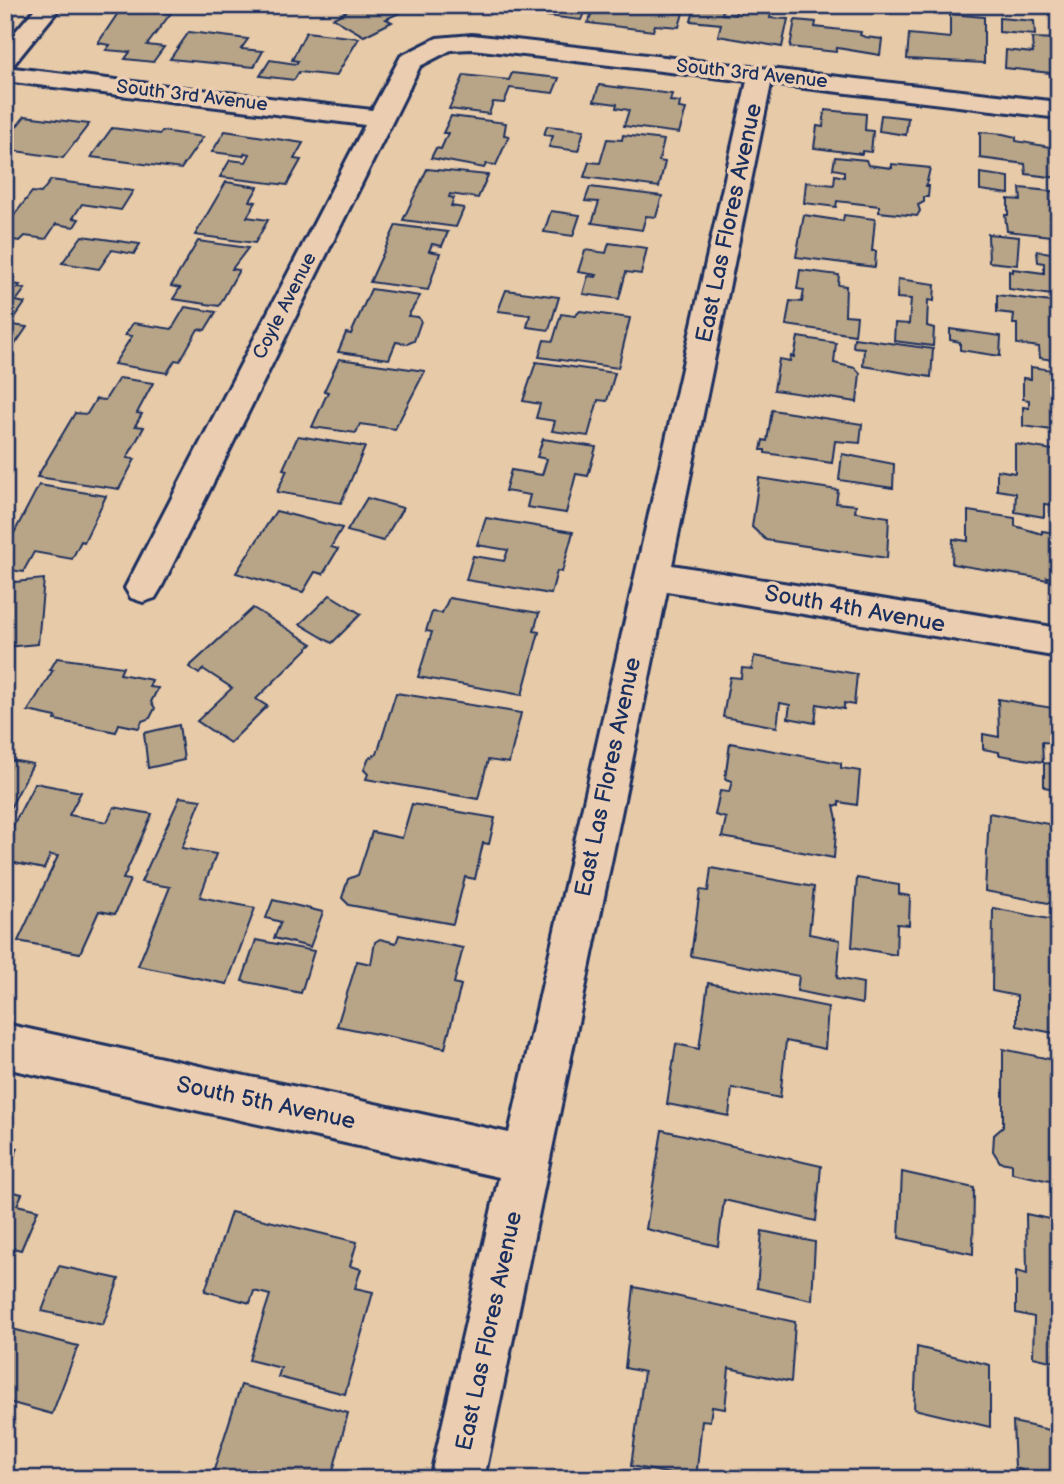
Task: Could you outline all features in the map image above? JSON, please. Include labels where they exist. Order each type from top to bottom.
[{"type":"street","points":[[6,60],[51,5]]},
{"type":"street","name":"South 3rd Avenue","points":[[446,43],[472,42],[1059,110]]},
{"type":"street","name":"Coyle Avenue","points":[[143,588],[410,61],[446,43]]},
{"type":"street","name":"South 3rd Avenue","points":[[6,60],[379,119]]},
{"type":"street","name":"East Las Flores Avenue","points":[[457,1479],[761,75]]},
{"type":"street","name":"South 4th Avenue","points":[[652,575],[1059,643]]},
{"type":"street","name":"South 5th Avenue","points":[[5,1046],[526,1160]]},
{"type":"building","points":[[350,5],[406,5],[410,8],[386,19],[392,22],[364,36],[333,18],[346,12],[341,9]]},
{"type":"building","points":[[525,5],[587,5],[581,20],[521,13]]},
{"type":"building","points":[[595,5],[661,5],[659,11],[683,13],[679,27],[655,25],[653,31],[588,23]]},
{"type":"building","points":[[695,6],[723,9],[722,14],[735,15],[737,9],[771,13],[770,18],[788,19],[782,47],[718,36],[721,24],[691,21]]},
{"type":"building","points":[[122,7],[171,13],[147,45],[164,47],[153,62],[125,59],[130,52],[106,50],[110,45],[98,43]]},
{"type":"building","points":[[950,14],[984,17],[984,63],[907,59],[909,34],[950,38]]},
{"type":"building","points":[[999,18],[1034,21],[1035,35],[999,32]]},
{"type":"building","points":[[795,20],[816,22],[815,27],[861,32],[860,35],[865,37],[882,39],[880,55],[837,48],[836,52],[790,47]]},
{"type":"building","points":[[189,32],[248,39],[241,49],[263,51],[254,67],[170,59]]},
{"type":"building","points":[[306,32],[359,38],[336,76],[299,72],[294,80],[260,76],[270,60],[296,64],[298,61],[292,60]]},
{"type":"building","points":[[1032,38],[1059,39],[1059,77],[1050,76],[1050,73],[1005,68],[1006,50],[1033,53]]},
{"type":"building","points":[[512,73],[559,78],[553,93],[510,88],[504,103],[493,102],[489,114],[449,109],[464,75],[509,80]]},
{"type":"building","points":[[599,85],[672,94],[670,101],[680,102],[679,108],[686,109],[679,133],[624,126],[629,110],[616,108],[617,104],[594,101]]},
{"type":"building","points":[[825,110],[866,114],[865,130],[873,131],[871,152],[862,151],[862,154],[814,148],[817,126],[823,127]]},
{"type":"building","points":[[881,115],[908,118],[906,135],[879,131]]},
{"type":"building","points":[[25,116],[89,124],[63,158],[16,151],[10,160],[5,159],[5,130],[13,131]]},
{"type":"building","points":[[451,116],[506,123],[504,135],[509,136],[496,165],[486,164],[484,168],[431,158],[436,148],[441,149],[448,133],[443,133]]},
{"type":"building","points":[[547,126],[584,130],[578,151],[549,147],[553,136],[544,135]]},
{"type":"building","points":[[112,128],[203,137],[181,169],[91,157]]},
{"type":"building","points":[[225,131],[303,143],[294,159],[301,160],[287,185],[220,177],[230,160],[246,162],[250,154],[245,153],[243,156],[212,152]]},
{"type":"building","points":[[980,132],[1003,134],[1016,137],[1016,141],[1056,148],[1059,178],[1026,174],[1025,164],[980,158]]},
{"type":"building","points":[[623,135],[664,140],[659,161],[665,162],[659,187],[584,177],[589,162],[600,163],[607,139],[622,140]]},
{"type":"building","points":[[835,157],[866,160],[868,165],[892,168],[892,164],[930,168],[926,186],[929,186],[928,197],[924,197],[924,202],[918,205],[920,211],[917,216],[879,212],[879,206],[837,201],[836,207],[804,203],[806,182],[834,185],[835,175],[844,177],[844,171],[833,169]]},
{"type":"building","points":[[427,169],[488,175],[478,198],[450,194],[449,197],[454,198],[451,206],[464,208],[456,227],[403,220]]},
{"type":"building","points":[[980,173],[1009,177],[1009,194],[980,190]]},
{"type":"building","points":[[51,180],[133,191],[121,210],[82,204],[73,218],[79,219],[74,227],[56,224],[46,239],[25,236],[20,241],[5,239],[5,227],[32,192],[41,193]]},
{"type":"building","points":[[226,182],[258,187],[250,201],[256,202],[247,217],[268,220],[255,243],[195,235]]},
{"type":"building","points":[[590,187],[662,196],[656,217],[646,216],[642,230],[592,223],[599,202],[585,201]]},
{"type":"building","points":[[1020,188],[1059,192],[1059,237],[1007,231],[1005,215],[1008,215],[1008,199],[1021,200]]},
{"type":"building","points":[[551,211],[580,215],[573,236],[544,232]]},
{"type":"building","points":[[804,215],[843,221],[844,215],[875,219],[872,251],[876,251],[875,267],[796,257]]},
{"type":"building","points":[[396,225],[448,232],[442,246],[432,244],[429,251],[440,253],[428,290],[370,282]]},
{"type":"building","points":[[988,234],[1019,237],[1017,265],[989,262]]},
{"type":"building","points":[[82,236],[140,244],[134,254],[112,250],[99,269],[62,263]]},
{"type":"building","points":[[198,241],[248,248],[232,269],[239,270],[219,306],[173,299],[180,288],[171,286]]},
{"type":"building","points":[[609,243],[647,248],[641,274],[626,272],[619,299],[583,294],[588,276],[597,275],[578,272],[585,250],[606,253]]},
{"type":"building","points":[[1037,251],[1059,254],[1059,296],[1009,289],[1009,271],[1013,272],[1013,269],[1044,273],[1044,263],[1038,262]]},
{"type":"building","points":[[800,270],[839,275],[838,285],[846,286],[845,315],[857,316],[855,335],[786,325],[790,301],[802,302],[804,290],[797,289]]},
{"type":"building","points":[[898,279],[935,284],[934,301],[928,300],[927,326],[934,328],[933,346],[894,341],[895,323],[909,324],[911,299],[897,298]]},
{"type":"building","points":[[5,283],[20,285],[18,288],[25,289],[16,301],[25,303],[14,319],[5,318]]},
{"type":"building","points":[[371,289],[420,296],[408,316],[418,317],[421,321],[414,341],[407,344],[396,342],[389,359],[338,352],[346,333],[351,334]]},
{"type":"building","points":[[506,290],[559,297],[549,330],[527,327],[530,315],[498,311]]},
{"type":"building","points":[[997,295],[1059,303],[1059,361],[1040,358],[1039,347],[1017,344],[1014,314],[997,312]]},
{"type":"building","points":[[185,307],[216,312],[205,330],[198,329],[180,361],[175,360],[167,373],[114,364],[132,336],[125,335],[133,323],[172,329]]},
{"type":"building","points":[[580,311],[630,318],[618,368],[539,357],[544,340],[553,341],[561,314],[575,316]]},
{"type":"building","points":[[5,324],[27,327],[14,346],[5,345]]},
{"type":"building","points":[[950,329],[1001,336],[1000,356],[960,350],[960,342],[950,340]]},
{"type":"building","points":[[798,337],[836,343],[834,363],[855,368],[860,373],[857,402],[774,390],[779,359],[790,361],[791,356],[794,357]]},
{"type":"building","points":[[854,338],[933,349],[931,377],[863,366],[864,348],[853,347]]},
{"type":"building","points":[[339,359],[425,371],[395,429],[360,424],[356,433],[312,427],[328,392],[324,391]]},
{"type":"building","points":[[536,362],[615,373],[607,401],[598,400],[588,436],[552,431],[555,421],[536,418],[540,404],[523,401]]},
{"type":"building","points":[[1031,367],[1059,371],[1059,431],[1023,426],[1023,407],[1029,408],[1029,400],[1023,399],[1023,378],[1031,379]]},
{"type":"building","points":[[119,378],[153,383],[137,413],[142,414],[135,426],[144,427],[127,458],[135,459],[119,489],[37,477],[75,413],[87,414],[96,399],[105,400]]},
{"type":"building","points":[[772,410],[862,424],[860,443],[835,441],[832,463],[765,453],[765,450],[761,450],[763,440],[767,441]]},
{"type":"building","points":[[298,436],[365,447],[341,503],[277,492],[287,470],[283,469]]},
{"type":"building","points":[[543,439],[596,447],[588,476],[576,474],[566,513],[527,507],[530,495],[505,491],[511,470],[542,475],[547,459],[537,457]]},
{"type":"building","points":[[1015,444],[1059,451],[1059,506],[1044,504],[1044,517],[1015,512],[1016,493],[997,490],[997,470],[1015,473]]},
{"type":"building","points":[[842,454],[894,464],[893,488],[839,480]]},
{"type":"building","points":[[759,478],[838,490],[836,503],[856,505],[855,512],[889,517],[887,558],[766,540],[752,527]]},
{"type":"building","points":[[39,485],[106,496],[84,542],[81,541],[72,559],[34,552],[23,572],[5,569],[5,537],[12,537]]},
{"type":"building","points":[[367,498],[403,508],[383,541],[347,531]]},
{"type":"building","points":[[276,511],[342,528],[331,547],[338,549],[323,574],[315,572],[303,592],[236,573]]},
{"type":"building","points":[[968,511],[1015,518],[1015,526],[1042,534],[1042,531],[1056,533],[1056,525],[1059,525],[1059,579],[1047,577],[1048,580],[952,564],[953,539],[968,541]]},
{"type":"building","points":[[486,518],[573,532],[562,572],[557,571],[551,594],[466,580],[473,556],[504,561],[508,550],[477,545]]},
{"type":"building","points":[[44,579],[38,644],[5,647],[5,583]]},
{"type":"building","points":[[330,595],[361,614],[332,643],[300,624]]},
{"type":"building","points":[[449,598],[539,613],[534,631],[539,632],[522,695],[418,677],[432,632],[426,631],[432,612],[442,613]]},
{"type":"building","points":[[253,608],[312,644],[256,699],[267,706],[230,743],[197,721],[232,688],[203,669],[199,674],[189,667]]},
{"type":"building","points":[[754,656],[857,674],[854,705],[844,703],[844,709],[817,704],[815,723],[788,718],[790,705],[780,703],[777,727],[723,717],[730,677],[741,678],[742,668],[752,669]]},
{"type":"building","points":[[57,658],[123,667],[120,674],[152,680],[149,687],[158,688],[151,702],[155,708],[150,718],[142,721],[139,728],[119,724],[116,732],[55,720],[56,717],[28,711],[53,670],[50,670]]},
{"type":"building","points":[[396,693],[521,713],[509,763],[488,760],[478,799],[366,779],[368,774],[364,770],[369,758],[377,754]]},
{"type":"building","points":[[998,699],[1059,709],[1059,790],[1044,787],[1044,763],[1053,764],[1053,743],[1042,742],[1043,762],[999,755],[999,752],[983,749],[983,734],[999,737]]},
{"type":"building","points":[[179,725],[184,760],[148,768],[144,733]]},
{"type":"building","points":[[730,743],[841,763],[841,768],[860,771],[857,805],[839,802],[839,806],[834,805],[837,819],[834,858],[722,837],[726,818],[715,815],[720,791],[729,792],[732,781],[725,779]]},
{"type":"building","points":[[5,759],[33,764],[5,818]]},
{"type":"building","points":[[35,783],[81,792],[69,815],[107,822],[114,807],[152,814],[123,879],[130,880],[115,914],[99,911],[80,953],[18,941],[58,856],[50,855],[44,869],[5,861],[5,841]]},
{"type":"building","points":[[180,797],[201,800],[182,848],[216,854],[200,897],[255,908],[227,984],[138,966],[170,887],[141,882]]},
{"type":"building","points":[[412,804],[495,818],[489,844],[483,843],[475,879],[465,877],[453,924],[349,905],[342,898],[348,879],[358,875],[372,832],[402,838]]},
{"type":"building","points":[[989,813],[1059,826],[1059,905],[985,891]]},
{"type":"building","points":[[711,868],[814,887],[809,934],[840,940],[837,978],[863,983],[862,1004],[797,991],[799,976],[691,956],[700,890],[708,891]]},
{"type":"building","points":[[857,878],[899,885],[899,894],[910,896],[909,925],[897,924],[896,955],[852,947]]},
{"type":"building","points":[[273,900],[323,912],[310,947],[274,938],[281,922],[266,918]]},
{"type":"building","points":[[993,908],[1059,921],[1059,1034],[1017,1026],[1017,996],[992,991]]},
{"type":"building","points":[[399,935],[463,948],[454,983],[461,985],[445,1048],[337,1026],[357,961],[371,964],[375,942],[380,939],[396,943]]},
{"type":"building","points":[[256,940],[314,951],[301,993],[242,981]]},
{"type":"building","points":[[708,983],[828,1007],[825,1049],[786,1041],[780,1098],[732,1088],[729,1116],[667,1104],[676,1044],[699,1049]]},
{"type":"building","points":[[1003,1049],[1059,1061],[1059,1183],[1012,1173],[1012,1164],[1000,1162],[993,1151],[994,1135],[1003,1127]]},
{"type":"building","points":[[662,1130],[821,1166],[816,1221],[724,1200],[718,1246],[646,1229]]},
{"type":"building","points":[[5,1145],[18,1148],[5,1177]]},
{"type":"building","points":[[902,1172],[974,1188],[973,1254],[899,1238]]},
{"type":"building","points":[[5,1190],[22,1194],[17,1205],[38,1210],[21,1250],[5,1246]]},
{"type":"building","points":[[231,1212],[357,1242],[350,1266],[361,1269],[355,1288],[373,1292],[345,1394],[278,1377],[281,1368],[249,1360],[270,1295],[254,1291],[250,1303],[205,1291]]},
{"type":"building","points":[[1026,1214],[1059,1221],[1059,1363],[1033,1357],[1034,1317],[1016,1313],[1016,1271],[1027,1274]]},
{"type":"building","points":[[762,1231],[815,1242],[812,1300],[757,1288]]},
{"type":"building","points":[[59,1266],[119,1279],[103,1325],[42,1311]]},
{"type":"building","points":[[634,1287],[795,1322],[791,1382],[729,1368],[725,1409],[712,1407],[710,1421],[702,1420],[696,1479],[631,1466],[644,1372],[625,1368]]},
{"type":"building","points":[[5,1327],[78,1346],[52,1414],[5,1401]]},
{"type":"building","points":[[917,1347],[990,1365],[990,1427],[914,1409]]},
{"type":"building","points":[[241,1385],[348,1413],[331,1479],[211,1479]]},
{"type":"building","points":[[1013,1422],[1059,1432],[1059,1479],[1023,1479],[1022,1470],[1015,1468]]}]
